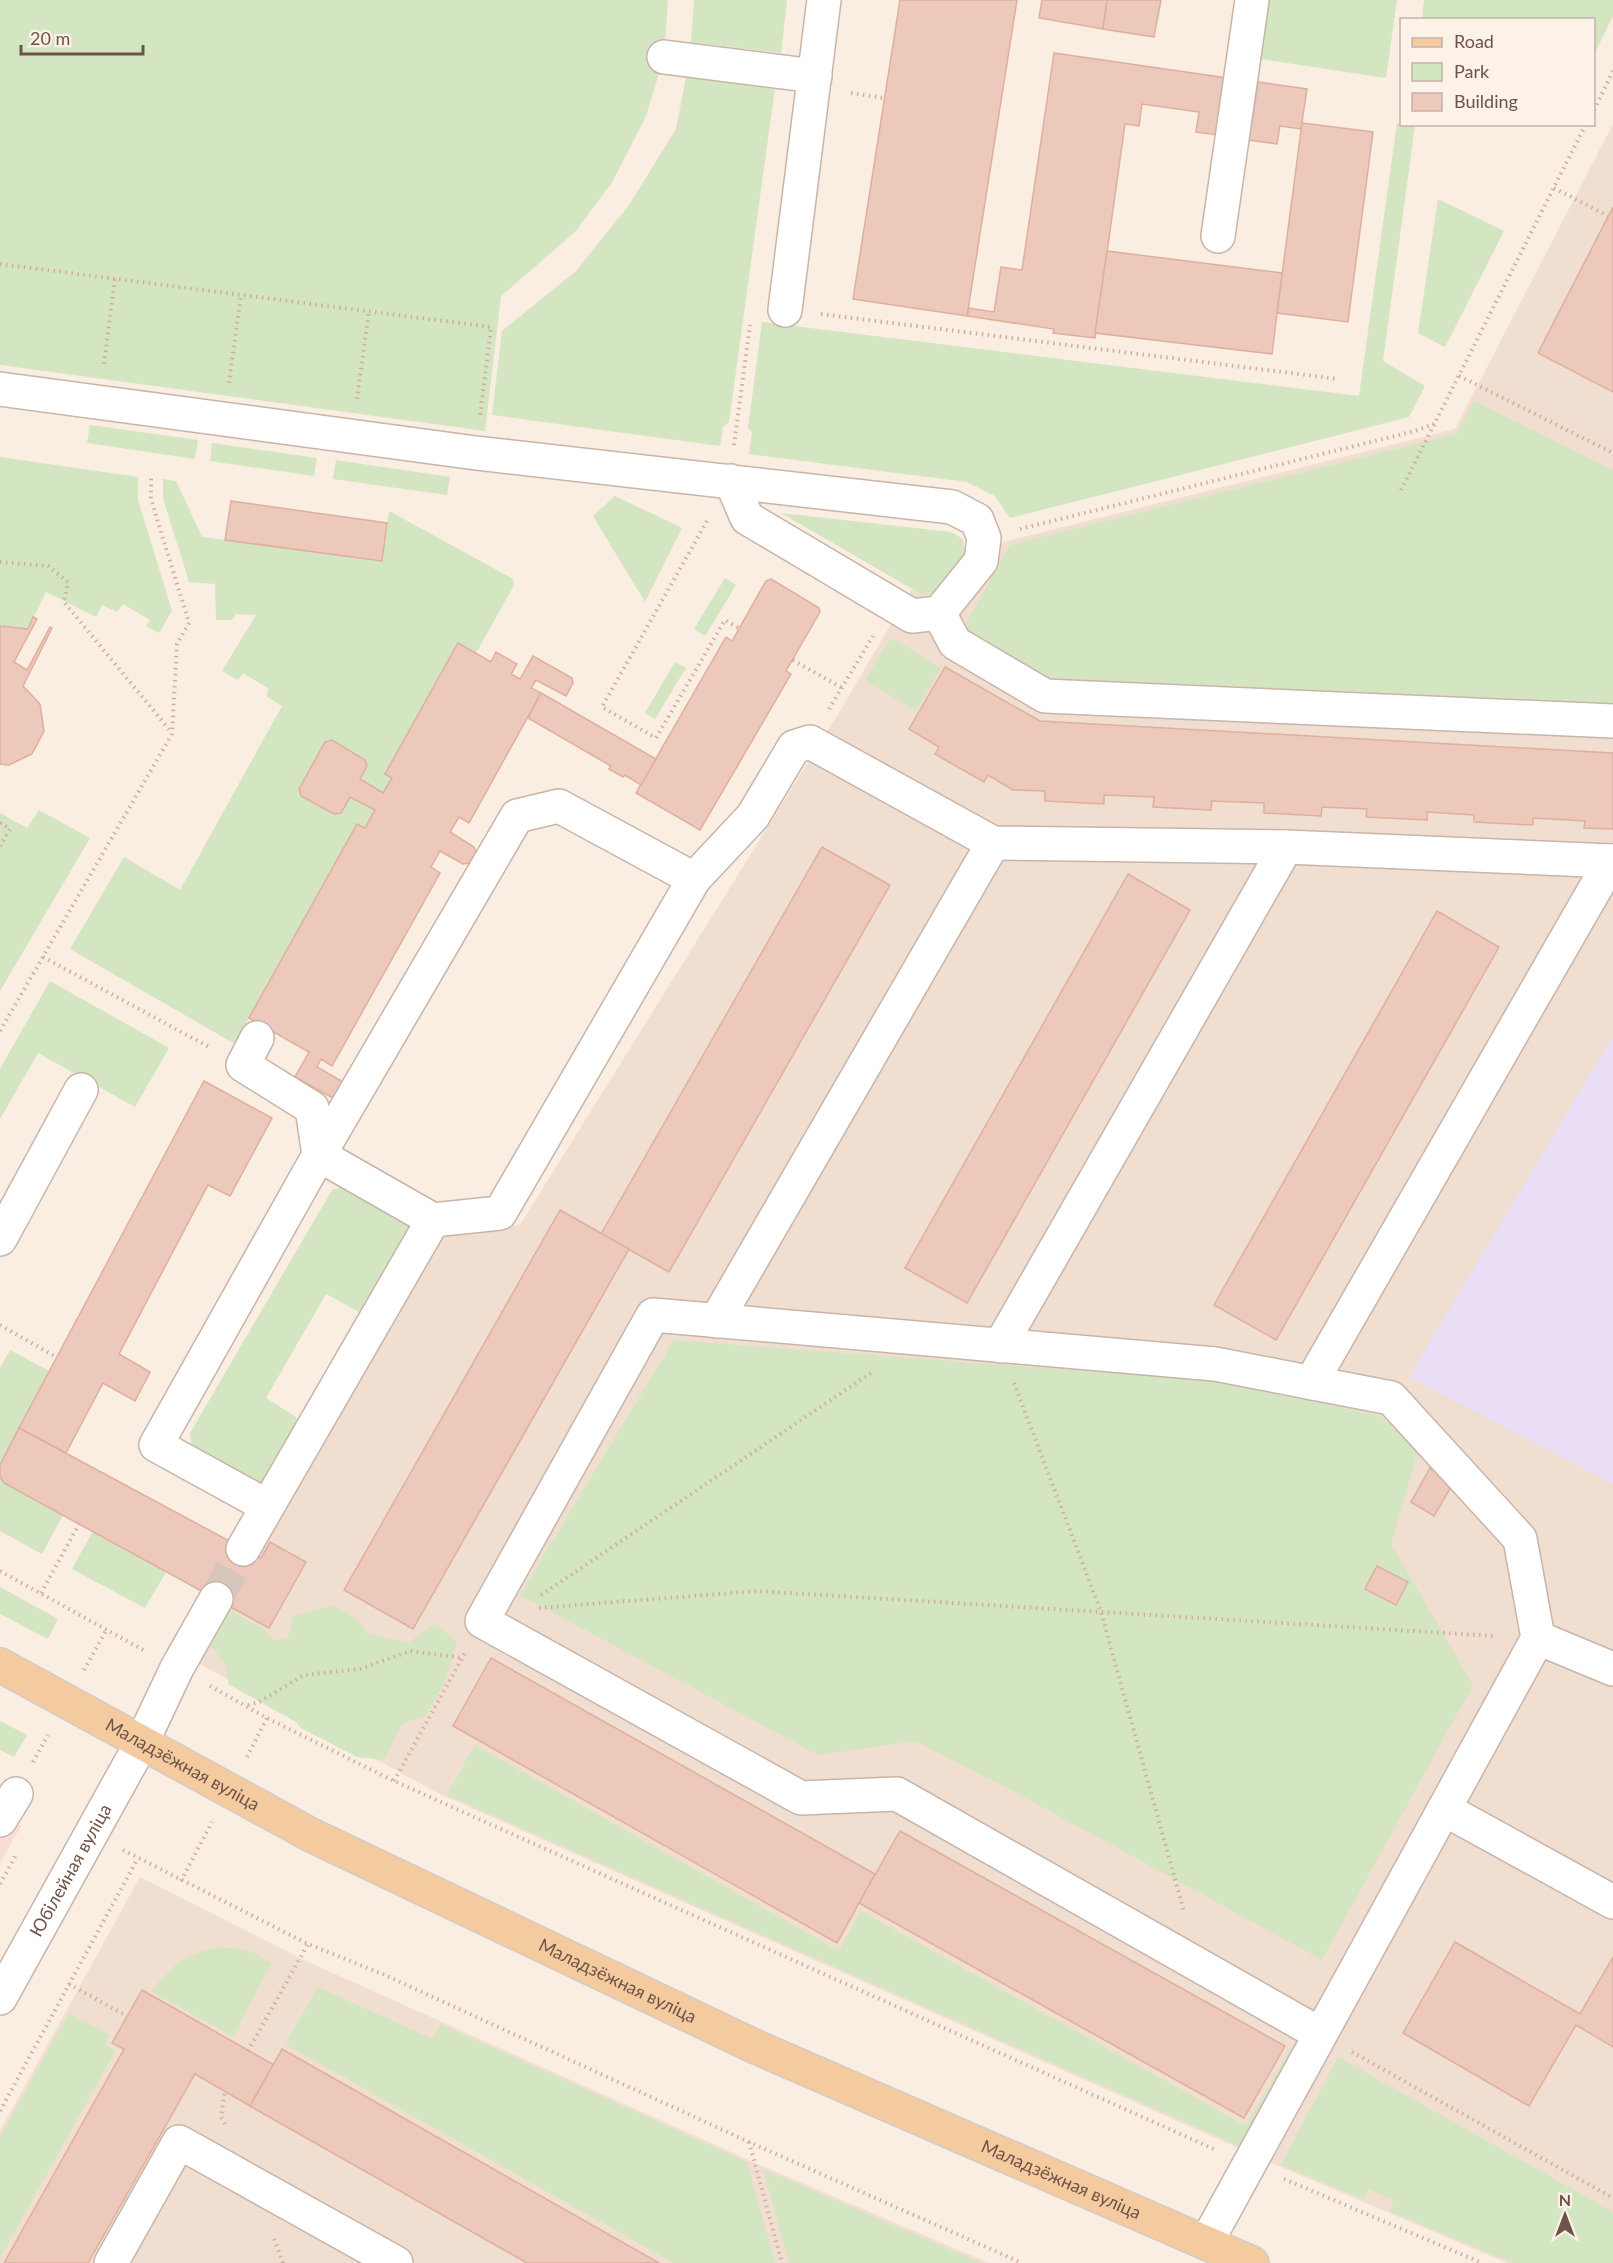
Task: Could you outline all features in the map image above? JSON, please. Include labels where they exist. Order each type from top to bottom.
[{"type":"main road","name":"Маладзёжная вуліца","points":[[0,1665],[310,1835],[756,2047],[1251,2263]]},
{"type":"street","points":[[785,310],[824,0]]},
{"type":"street","points":[[1218,236],[1252,0]]},
{"type":"street","points":[[664,57],[814,76]]},
{"type":"street","points":[[0,389],[375,440],[731,481],[952,507],[977,520],[984,538],[981,561],[939,613],[912,616],[747,518],[731,481]]},
{"type":"street","points":[[939,613],[955,643],[1045,696],[1613,721]]},
{"type":"street","points":[[319,1155],[433,1220],[500,1213],[694,879],[753,816],[794,747],[810,742],[993,843],[1286,847],[1612,861],[1311,1383]]},
{"type":"street","points":[[267,1506],[156,1445],[319,1155],[517,816],[559,806],[694,879]]},
{"type":"street","points":[[716,1322],[993,843]]},
{"type":"street","points":[[1000,1346],[1286,847]]},
{"type":"street","points":[[250,1052],[312,1108],[319,1155]]},
{"type":"street","points":[[0,1239],[81,1090]]},
{"type":"street","points":[[243,1549],[433,1220]]},
{"type":"street","points":[[1206,2243],[1538,1638],[1520,1539],[1391,1398],[1215,1364],[653,1315],[482,1621],[801,1798],[897,1794],[1320,2034]]},
{"type":"street","name":"Юбілейная вуліца","points":[[0,1998],[141,1744],[177,1668],[216,1599]]},
{"type":"street","points":[[1538,1638],[1613,1669]]},
{"type":"street","points":[[1444,1809],[1613,1902]]},
{"type":"street","points":[[111,2263],[179,2142],[396,2263]]},
{"type":"path","points":[[1595,106],[1613,71]]},
{"type":"path","points":[[852,93],[884,98]]},
{"type":"path","points":[[1401,490],[1585,126]]},
{"type":"path","points":[[1554,188],[1608,216]]},
{"type":"path","points":[[0,264],[491,327],[480,418]]},
{"type":"path","points":[[103,368],[115,279]]},
{"type":"path","points":[[229,385],[242,295]]},
{"type":"path","points":[[785,310],[1338,379]]},
{"type":"path","points":[[356,401],[369,311]]},
{"type":"path","points":[[734,446],[750,324]]},
{"type":"path","points":[[1458,376],[1613,453]]},
{"type":"path","points":[[984,538],[1415,431],[1434,424]]},
{"type":"path","points":[[0,1031],[172,734],[177,644],[189,622],[152,499],[151,478]]},
{"type":"path","points":[[731,481],[602,707],[656,738],[725,620],[739,628]]},
{"type":"path","points":[[0,562],[48,566],[68,582],[64,602],[172,734]]},
{"type":"path","points":[[850,675],[878,627]]},
{"type":"path","points":[[793,660],[842,688]]},
{"type":"path","points":[[0,824],[10,829],[0,846]]},
{"type":"path","points":[[43,957],[250,1052]]},
{"type":"path","points":[[0,1324],[56,1357]]},
{"type":"path","points":[[1000,1346],[1101,1612],[1199,1965]]},
{"type":"path","points":[[540,1596],[874,1371]]},
{"type":"path","points":[[41,1593],[79,1524]]},
{"type":"path","points":[[0,1571],[247,1706],[394,1781],[1249,2164],[1482,2263]]},
{"type":"path","points":[[394,1781],[482,1621],[520,1609],[757,1591],[1538,1638]]},
{"type":"path","points":[[247,1706],[259,1702],[304,1675],[360,1669],[410,1651],[463,1658]]},
{"type":"path","points":[[91,1834],[308,1944],[396,1980],[749,2142],[1022,2263]]},
{"type":"path","points":[[0,2111],[138,1858]]},
{"type":"path","points":[[248,2051],[308,1944]]},
{"type":"path","points":[[69,1984],[127,2016]]},
{"type":"path","points":[[1320,2034],[1613,2198]]},
{"type":"path","points":[[749,2142],[782,2263]]},
{"type":"shaded area","points":[[1613,124],[1613,2263],[1507,2263],[1279,2166],[440,1794],[198,1663],[439,1236],[520,1225],[840,711],[928,561],[1455,429]]},
{"type":"shaded area","points":[[1613,1036],[1613,1484],[1409,1377]]},
{"type":"shaded area","points":[[0,1814],[21,1826],[0,1863]]},
{"type":"shaded area","points":[[140,1877],[306,1961],[760,2165],[989,2263],[0,2263],[0,2131]]},
{"type":"green space","points":[[0,0],[668,0],[664,57],[646,116],[613,181],[575,232],[501,296],[485,431],[0,365]]},
{"type":"green space","points":[[694,0],[787,0],[781,53],[691,42]]},
{"type":"green space","points":[[1269,0],[1397,0],[1386,78],[1260,59]]},
{"type":"green space","points":[[1424,0],[1613,0],[1613,16],[1595,53],[1595,18],[1422,18]]},
{"type":"green space","points":[[686,77],[775,88],[729,422],[723,427],[720,446],[492,415],[502,331],[576,271],[629,205],[676,129]]},
{"type":"green space","points":[[1397,123],[1400,123],[1400,126],[1415,126],[1383,361],[1425,386],[1409,417],[1010,518],[995,496],[967,482],[749,454],[752,432],[748,428],[762,322],[1359,396]]},
{"type":"green space","points":[[1438,199],[1504,231],[1445,347],[1418,333]]},
{"type":"green space","points":[[1474,401],[1613,470],[1613,704],[1050,678],[963,628],[1010,545],[1457,434]]},
{"type":"green space","points":[[90,425],[198,440],[195,459],[87,443]]},
{"type":"green space","points":[[212,443],[317,458],[314,476],[210,461]]},
{"type":"green space","points":[[0,457],[138,477],[138,500],[172,611],[159,633],[146,626],[150,620],[123,604],[117,612],[102,605],[96,617],[46,592],[28,629],[0,626]]},
{"type":"green space","points":[[336,460],[450,477],[447,495],[333,479]]},
{"type":"green space","points":[[163,479],[176,481],[202,537],[382,561],[389,511],[513,579],[514,585],[476,653],[458,644],[385,773],[392,778],[383,793],[360,779],[367,766],[365,760],[332,740],[325,742],[300,789],[301,796],[334,814],[341,813],[350,797],[375,810],[365,828],[357,824],[235,1044],[70,949],[124,857],[180,890],[282,706],[266,696],[269,689],[243,673],[238,680],[222,671],[256,615],[236,614],[232,620],[216,620],[215,584],[189,582],[163,498]]},
{"type":"green space","points":[[615,496],[682,528],[645,602],[593,516]]},
{"type":"green space","points":[[781,513],[951,532],[963,539],[965,551],[954,574],[944,586],[930,593],[921,594]]},
{"type":"green space","points":[[725,578],[736,585],[705,636],[694,629]]},
{"type":"green space","points":[[894,639],[941,668],[916,711],[865,680],[889,641]]},
{"type":"green space","points":[[675,662],[686,668],[655,719],[645,713]]},
{"type":"green space","points":[[39,810],[90,838],[0,991],[0,813],[27,828]]},
{"type":"green space","points":[[50,981],[169,1048],[135,1107],[38,1053],[0,1119],[0,1069]]},
{"type":"green space","points":[[351,1184],[417,1220],[370,1311],[359,1312],[326,1294],[266,1398],[296,1417],[300,1430],[269,1481],[256,1483],[192,1448],[190,1433],[332,1190]]},
{"type":"green space","points":[[674,1340],[1218,1381],[1380,1416],[1418,1451],[1391,1544],[1473,1685],[1322,1960],[1017,1793],[915,1741],[818,1755],[520,1595]]},
{"type":"green space","points":[[10,1350],[49,1371],[0,1465],[0,1368]]},
{"type":"green space","points":[[0,1477],[4,1483],[63,1515],[42,1554],[0,1531]]},
{"type":"green space","points":[[93,1531],[166,1572],[145,1608],[72,1569]]},
{"type":"green space","points":[[0,1587],[58,1619],[48,1639],[0,1614]]},
{"type":"green space","points":[[334,1605],[359,1621],[366,1633],[408,1643],[435,1623],[457,1642],[444,1684],[425,1716],[402,1724],[384,1760],[357,1757],[301,1728],[296,1722],[228,1684],[227,1666],[211,1646],[230,1610],[264,1629],[274,1640],[288,1639],[293,1616]]},
{"type":"green space","points":[[0,1721],[27,1735],[14,1757],[0,1750]]},
{"type":"green space","points":[[475,1745],[839,1951],[861,1911],[1246,2126],[1290,2049],[1297,2053],[1246,2149],[447,1795]]},
{"type":"green space","points":[[222,1947],[248,1950],[271,1963],[233,2037],[151,1991],[167,1973],[182,1961],[199,1953]]},
{"type":"green space","points":[[318,1987],[433,2039],[440,2024],[747,2162],[775,2263],[674,2263],[285,2044]]},
{"type":"green space","points":[[69,2013],[110,2035],[105,2045],[115,2051],[0,2258],[0,2137]]},
{"type":"green space","points":[[1338,2057],[1613,2212],[1613,2263],[1513,2263],[1389,2211],[1394,2200],[1368,2189],[1363,2199],[1281,2165]]},
{"type":"green space","points":[[763,2169],[981,2263],[789,2263]]},
{"type":"building","points":[[900,0],[1017,0],[967,316],[853,299]]},
{"type":"building","points":[[1042,0],[1107,0],[1103,29],[1039,18]]},
{"type":"building","points":[[1107,0],[1161,0],[1154,37],[1103,29]]},
{"type":"building","points":[[1054,53],[1227,78],[1219,135],[1196,132],[1199,112],[1142,104],[1139,126],[1125,124],[1095,338],[1053,333],[1054,329],[967,316],[969,308],[994,312],[1001,267],[1022,270]]},
{"type":"building","points":[[1258,82],[1307,89],[1301,129],[1280,126],[1277,144],[1249,140]]},
{"type":"building","points":[[1302,123],[1373,132],[1348,322],[1277,313]]},
{"type":"building","points":[[1613,207],[1613,392],[1538,353]]},
{"type":"building","points":[[1107,251],[1282,273],[1272,354],[1095,333]]},
{"type":"building","points":[[231,501],[387,523],[382,561],[225,540]]},
{"type":"building","points":[[771,579],[819,608],[820,612],[786,671],[791,674],[700,830],[636,793],[726,637],[732,641],[766,581]]},
{"type":"building","points":[[33,617],[37,619],[14,662],[27,670],[50,627],[52,628],[23,686],[40,704],[44,731],[32,754],[9,765],[0,764],[0,626],[28,629]]},
{"type":"building","points":[[458,643],[491,662],[496,652],[517,664],[511,674],[520,679],[533,656],[572,678],[573,683],[566,696],[536,680],[531,688],[541,693],[469,823],[459,817],[450,832],[474,847],[476,853],[469,863],[463,864],[440,851],[431,867],[440,873],[332,1066],[321,1059],[317,1067],[345,1083],[338,1095],[331,1097],[295,1077],[309,1052],[249,1018],[357,824],[365,828],[375,810],[350,797],[341,813],[334,814],[301,796],[299,789],[325,742],[332,740],[365,760],[367,766],[360,779],[383,793],[392,778],[385,774]]},
{"type":"building","points":[[945,667],[1040,721],[1613,753],[1613,829],[1584,828],[1585,821],[1533,818],[1533,825],[1474,822],[1474,815],[1427,812],[1427,820],[1366,817],[1367,809],[1322,807],[1321,816],[1264,813],[1264,803],[1212,801],[1211,810],[1153,807],[1154,797],[1104,795],[1104,804],[1045,801],[1045,791],[1013,790],[988,775],[984,782],[935,754],[939,747],[909,729]]},
{"type":"building","points":[[541,693],[656,759],[641,785],[609,769],[611,766],[528,718]]},
{"type":"building","points":[[822,847],[890,885],[669,1272],[601,1234]]},
{"type":"building","points":[[1128,874],[1190,910],[967,1303],[905,1268]]},
{"type":"building","points":[[1437,911],[1499,947],[1276,1340],[1214,1305]]},
{"type":"building","points":[[204,1081],[272,1118],[230,1196],[208,1185],[119,1354],[150,1372],[135,1401],[103,1383],[66,1453],[19,1428]]},
{"type":"building","points":[[560,1210],[629,1249],[413,1629],[344,1590]]},
{"type":"building","points":[[19,1428],[261,1558],[270,1542],[306,1562],[269,1628],[4,1483],[0,1477],[0,1465]]},
{"type":"building","points":[[1430,1468],[1454,1482],[1434,1516],[1411,1502]]},
{"type":"building","points":[[1377,1566],[1408,1582],[1396,1605],[1365,1589]]},
{"type":"building","points":[[491,1658],[875,1874],[837,1943],[453,1726]]},
{"type":"building","points":[[900,1831],[1285,2046],[1244,2118],[859,1903]]},
{"type":"building","points":[[1455,1942],[1580,2014],[1613,1957],[1613,2047],[1576,2025],[1529,2106],[1403,2033]]},
{"type":"building","points":[[142,1990],[274,2065],[250,2106],[195,2074],[88,2263],[4,2263],[124,2049],[112,2043]]},
{"type":"building","points":[[282,2049],[659,2263],[527,2263],[250,2106]]},
{"type":"tunnel","points":[[216,1599],[243,1549]]}]
